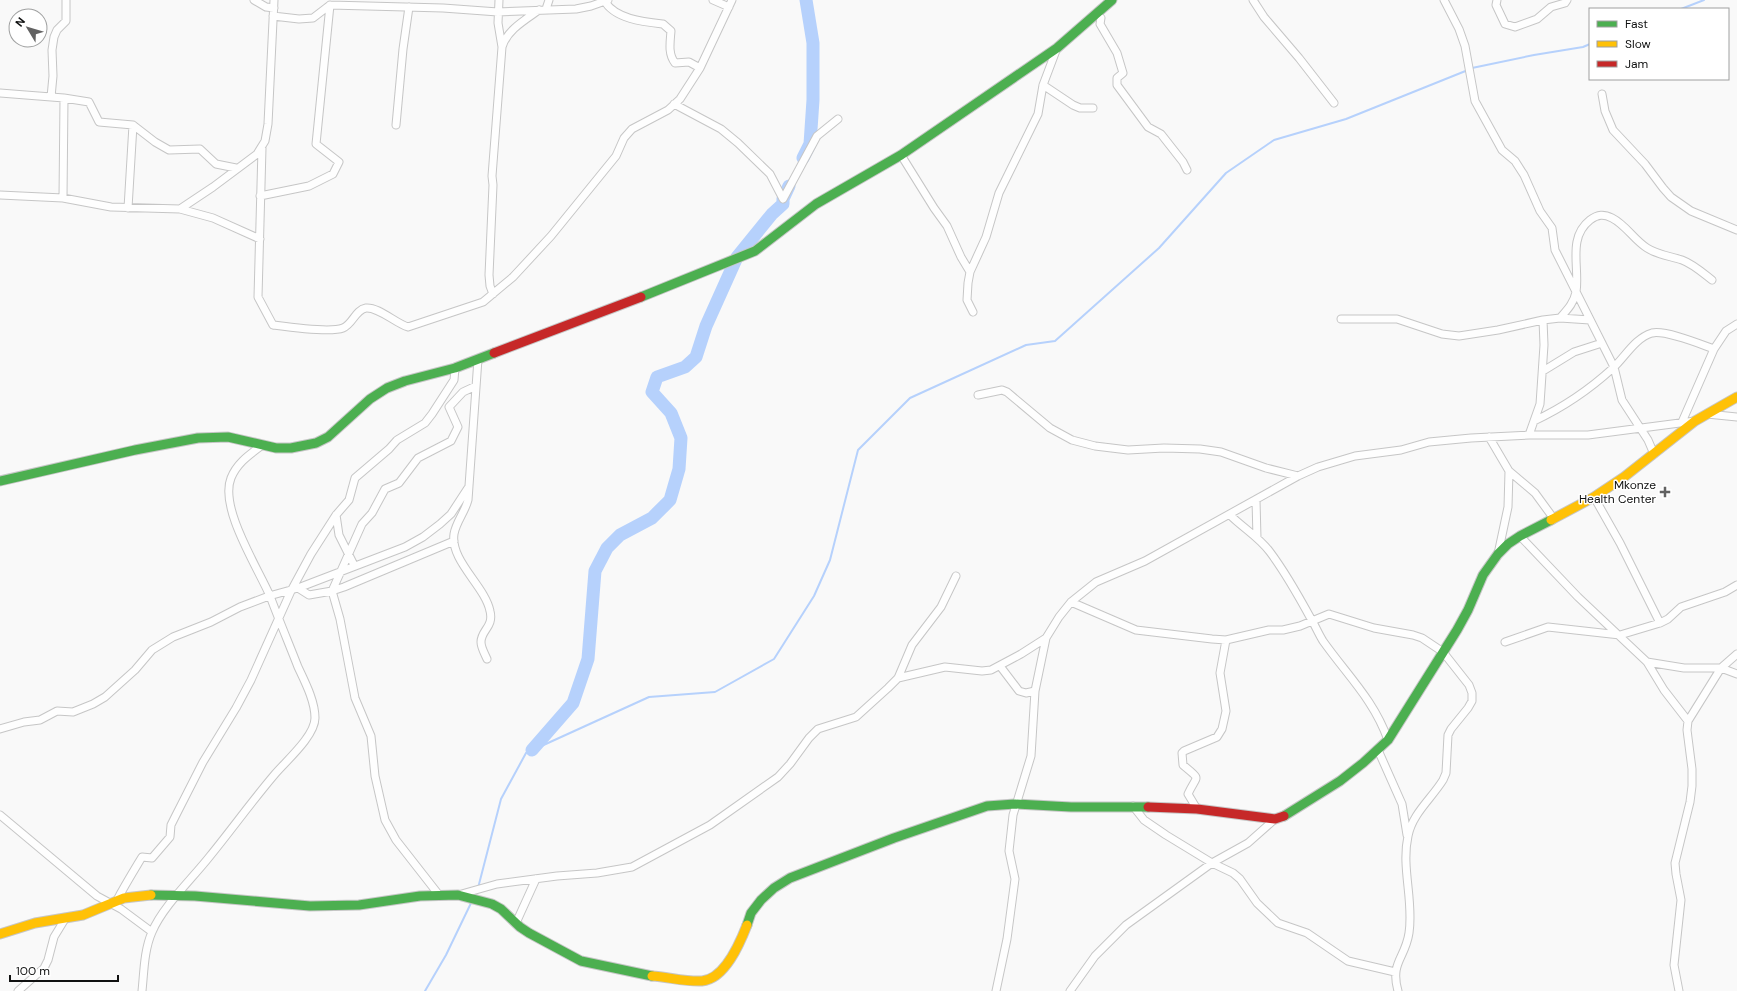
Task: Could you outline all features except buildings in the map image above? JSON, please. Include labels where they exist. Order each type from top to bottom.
[{"type":"street","points":[[51,97],[53,76],[52,50],[54,37],[66,21],[66,0]]},
{"type":"street","points":[[254,0],[266,7],[274,8]]},
{"type":"street","points":[[274,0],[268,124],[262,148],[258,297],[272,326],[307,329],[336,329],[345,327],[358,312],[366,308],[374,309],[408,327],[483,302],[513,277],[551,236],[616,156],[624,138],[632,128],[668,110],[680,99],[700,68],[730,3],[713,0]]},
{"type":"street","points":[[499,0],[498,32],[502,47]]},
{"type":"street","points":[[492,294],[489,275],[493,185],[492,176],[502,47],[504,41],[513,30],[542,10],[548,0]]},
{"type":"street","points":[[0,481],[135,450],[198,438],[228,437],[261,446],[291,448],[316,442],[328,437],[370,399],[387,388],[405,381],[455,368],[690,278],[732,259],[755,251],[816,204],[901,155],[1057,48],[1112,0]]},
{"type":"street","points":[[1253,0],[1264,17],[1299,58],[1334,103]]},
{"type":"street","points":[[1444,0],[1459,29],[1465,46],[1475,101],[1502,150],[1515,161],[1524,175],[1540,211],[1552,228],[1554,250],[1614,367],[1622,400],[1648,440],[1654,454]]},
{"type":"street","points":[[1497,0],[1496,6],[1502,20],[1509,26],[1515,27],[1537,19],[1551,7],[1565,3],[1567,0]]},
{"type":"street","points":[[273,16],[298,19],[313,18],[330,5],[443,8],[498,12],[576,8],[606,1],[622,16],[633,20],[663,24],[666,26],[670,31],[671,58],[676,63],[689,62],[700,68]]},
{"type":"street","points":[[260,196],[309,186],[333,174],[339,162],[316,144],[330,5]]},
{"type":"street","points":[[396,125],[402,49],[409,7]]},
{"type":"street","points":[[1101,18],[1100,24],[1116,53],[1123,73],[1118,78],[1117,85],[1148,127],[1161,134],[1183,162],[1187,170]]},
{"type":"street","points":[[973,312],[967,300],[970,272],[986,237],[999,193],[1038,114],[1043,85],[1057,48]]},
{"type":"street","points":[[1043,85],[1073,105],[1080,108],[1093,108]]},
{"type":"street","points":[[0,92],[89,102],[100,122],[133,125],[155,142],[169,150],[200,149],[216,164],[236,168]]},
{"type":"street","points":[[1602,94],[1605,111],[1613,130],[1667,192],[1691,211],[1737,230]]},
{"type":"street","points":[[63,198],[64,98]]},
{"type":"street","points":[[674,104],[721,129],[738,143],[770,174],[783,199],[817,136],[838,120]]},
{"type":"street","points":[[128,208],[133,125]]},
{"type":"street","points":[[180,209],[213,187],[236,168],[257,154],[262,148]]},
{"type":"street","points":[[901,155],[947,226],[961,257],[970,272]]},
{"type":"street","points":[[0,195],[63,198],[94,205],[128,208],[180,209],[213,218],[260,240]]},
{"type":"street","points":[[1560,318],[1573,302],[1576,291],[1576,244],[1581,231],[1588,221],[1596,215],[1603,214],[1614,218],[1646,247],[1659,254],[1689,263],[1712,280]]},
{"type":"street","points":[[1341,319],[1397,319],[1442,334],[1459,336],[1498,330],[1543,320],[1560,318],[1590,320]]},
{"type":"street","points":[[1529,435],[1540,404],[1544,345],[1543,320]]},
{"type":"street","points":[[1682,422],[1714,350],[1726,331],[1737,324]]},
{"type":"street","points":[[1534,421],[1574,400],[1614,367],[1643,337],[1653,333],[1683,338],[1714,350]]},
{"type":"street","points":[[1543,371],[1574,352],[1602,343]]},
{"type":"street","points":[[478,359],[468,500],[466,510],[456,527],[454,541],[460,557],[484,596],[490,610],[490,625],[481,641],[487,660]]},
{"type":"street","points":[[113,902],[127,885],[130,876],[142,857],[152,858],[168,840],[171,825],[184,798],[203,762],[251,680],[278,619],[311,554],[336,515],[349,500],[355,478],[389,449],[397,440],[425,423],[454,380],[455,368]]},
{"type":"street","points":[[439,895],[396,840],[385,820],[375,776],[371,736],[355,698],[340,619],[332,592],[339,572],[349,554],[362,524],[372,513],[385,489],[399,483],[418,458],[451,441],[458,427],[449,407],[463,392],[476,386]]},
{"type":"street","points":[[978,395],[1002,390],[1007,392],[1050,428],[1072,440],[1095,446],[1128,450],[1164,448],[1200,449],[1221,452],[1266,468],[1298,476]]},
{"type":"street","points":[[1070,991],[1095,956],[1112,937],[1126,925],[1212,863],[1248,843],[1275,819],[1300,807],[1340,781],[1388,740],[1468,610],[1483,575],[1498,554],[1520,536],[1594,497],[1624,477],[1695,421],[1737,397]]},
{"type":"street","points":[[1707,414],[1737,417]]},
{"type":"street","points":[[996,991],[1007,940],[1015,879],[1009,851],[1016,804],[1031,756],[1033,740],[1034,692],[1046,638],[1059,617],[1071,602],[1096,582],[1145,561],[1298,476],[1318,467],[1355,456],[1401,450],[1429,442],[1529,435],[1588,435],[1695,421]]},
{"type":"street","points":[[1489,437],[1509,471],[1536,493],[1554,519]]},
{"type":"street","points":[[142,991],[147,946],[160,917],[312,730],[315,720],[314,708],[269,596],[234,521],[229,498],[230,478],[243,459],[261,446]]},
{"type":"street","points":[[1498,554],[1508,508],[1509,471]]},
{"type":"street","points":[[0,729],[24,722],[40,720],[57,711],[73,712],[93,704],[105,697],[135,670],[152,650],[173,637],[211,622],[240,607],[269,596],[294,590],[354,565],[405,547],[428,533],[450,514],[468,488]]},
{"type":"street","points":[[1594,497],[1620,543],[1660,623]]},
{"type":"street","points":[[1256,500],[1257,538]]},
{"type":"street","points":[[336,515],[339,535],[354,565]]},
{"type":"street","points":[[1230,515],[1270,551],[1324,642],[1372,705],[1388,740]]},
{"type":"street","points":[[1520,536],[1578,597],[1647,662],[1664,690],[1688,721]]},
{"type":"street","points":[[294,590],[309,595],[332,592],[400,565],[454,541]]},
{"type":"street","points":[[458,895],[497,884],[557,876],[597,873],[632,867],[710,825],[778,777],[818,729],[856,716],[898,678],[912,645],[941,607],[956,576]]},
{"type":"street","points":[[1505,642],[1548,627],[1620,635],[1660,623],[1668,619],[1681,607],[1725,592],[1737,585]]},
{"type":"street","points":[[1071,602],[1136,630],[1226,640],[1269,630],[1283,630],[1300,626],[1324,615],[1335,615],[1374,628],[1413,635],[1432,644],[1443,652],[1469,685],[1472,693],[1472,701],[1448,735],[1446,773],[1443,780],[1412,823],[1408,836]]},
{"type":"street","points":[[898,678],[945,667],[982,671],[991,670],[1046,638]]},
{"type":"street","points":[[1197,809],[1188,794],[1196,779],[1192,771],[1183,765],[1181,756],[1184,750],[1217,737],[1222,729],[1226,711],[1220,673],[1226,640]]},
{"type":"street","points":[[1679,991],[1674,966],[1681,900],[1675,863],[1690,802],[1692,786],[1692,769],[1687,730],[1688,721],[1721,668],[1737,654]]},
{"type":"street","points":[[1647,662],[1684,668],[1721,668],[1737,674]]},
{"type":"street","points":[[1000,666],[1019,691],[1026,693],[1034,692]]},
{"type":"street","points":[[1378,750],[1402,804],[1408,836],[1407,864],[1411,919],[1409,934],[1395,972],[1398,991]]},
{"type":"street","points":[[0,934],[35,923],[65,919],[96,910],[113,902],[132,896],[177,895],[310,906],[359,905],[439,895],[458,895],[492,904],[501,909],[529,933],[580,961],[643,975],[703,981],[717,976],[723,970],[739,945],[745,928],[755,909],[774,888],[790,878],[894,838],[987,806],[1016,804],[1071,807],[1133,806],[1197,809],[1275,819]]},
{"type":"street","points":[[1133,806],[1144,820],[1186,848],[1212,863],[1228,869],[1240,879],[1257,904],[1278,923],[1286,927],[1301,930],[1313,936],[1348,961],[1395,972]]},
{"type":"street","points":[[0,815],[97,896],[113,902],[152,932]]},
{"type":"street","points":[[516,923],[536,879]]},
{"type":"street","points":[[18,991],[44,968],[48,960],[54,937],[65,919]]},
{"type":"waterway","points":[[803,158],[810,144],[813,100],[813,43],[806,0]]},
{"type":"waterway","points":[[1684,8],[1704,0]]},
{"type":"waterway","points":[[1472,68],[1534,55],[1583,47],[1589,44]]},
{"type":"waterway","points":[[478,888],[501,799],[526,753],[649,697],[715,692],[774,659],[814,596],[830,560],[858,450],[910,398],[1026,345],[1055,341],[1159,248],[1226,173],[1274,140],[1346,119],[1468,70]]},
{"type":"waterway","points":[[532,750],[573,703],[588,659],[595,571],[607,548],[620,535],[652,518],[670,500],[679,469],[681,438],[671,413],[652,392],[657,377],[685,367],[696,357],[706,326],[737,257],[772,214],[783,204],[783,199],[789,186]]},
{"type":"waterway","points":[[425,991],[446,955],[472,901]]},
{"type":"traffic: fast","points":[[641,297],[755,251],[816,204],[901,155],[1057,48],[1112,0]]},
{"type":"traffic: fast","points":[[0,481],[135,450],[198,438],[228,437],[276,448],[291,448],[316,443],[328,437],[370,399],[387,388],[405,381],[455,368],[494,353]]},
{"type":"traffic: fast","points":[[1284,816],[1340,781],[1363,763],[1388,740],[1457,630],[1468,610],[1483,575],[1498,554],[1508,544],[1520,536],[1551,520]]},
{"type":"traffic: fast","points":[[747,925],[751,913],[761,900],[774,888],[790,878],[894,838],[987,806],[1015,804],[1071,807],[1148,807]]},
{"type":"traffic: fast","points":[[151,895],[195,896],[310,906],[359,905],[420,896],[458,895],[492,904],[501,909],[520,927],[529,933],[581,961],[652,976]]},
{"type":"traffic: slow","points":[[1551,520],[1594,497],[1624,477],[1695,421],[1737,397]]},
{"type":"traffic: slow","points":[[0,934],[35,923],[83,915],[124,898],[151,895]]},
{"type":"traffic: slow","points":[[652,976],[696,981],[710,979],[718,974],[730,959],[736,950],[747,925]]},
{"type":"traffic: jam","points":[[494,353],[641,297]]},
{"type":"traffic: jam","points":[[1148,807],[1197,809],[1275,819],[1284,816]]},
{"type":"place","name":"Mkonze Health Center","points":[[1665,492]]}]
